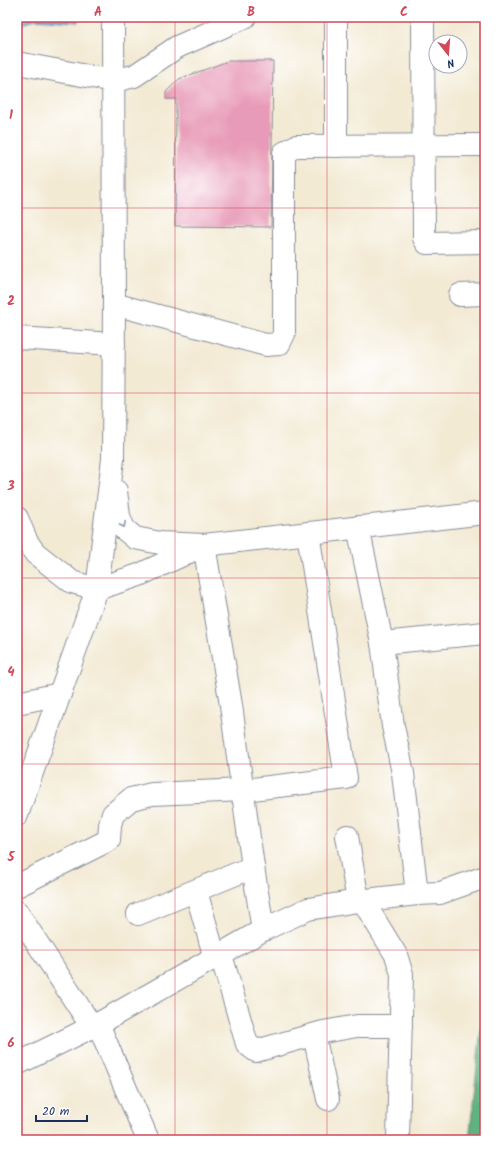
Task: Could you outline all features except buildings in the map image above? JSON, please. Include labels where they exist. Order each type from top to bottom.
[{"type":"street","points":[[113,17],[113,459],[119,516],[124,529],[134,538],[144,541],[204,545],[485,513]]},
{"type":"street","points":[[17,64],[113,72],[134,76],[177,47],[245,17]]},
{"type":"street","points":[[336,17],[336,146]]},
{"type":"street","points":[[423,17],[424,238],[427,243],[485,242]]},
{"type":"street","points":[[114,304],[266,345],[279,344],[284,334],[284,153],[296,146],[485,145]]},
{"type":"street","points":[[460,295],[485,294]]},
{"type":"street","points":[[17,338],[114,344]]},
{"type":"street","points":[[17,815],[97,589],[113,459]]},
{"type":"street","points":[[17,518],[27,542],[35,553],[72,582],[97,589],[139,576],[204,545]]},
{"type":"street","points":[[358,527],[382,643],[393,726],[403,772],[417,894]]},
{"type":"street","points":[[17,886],[109,840],[110,825],[113,814],[131,799],[152,794],[244,790],[346,778],[308,533]]},
{"type":"street","points":[[204,545],[230,697],[244,790],[253,868],[263,930]]},
{"type":"street","points":[[382,643],[485,633]]},
{"type":"street","points":[[17,703],[60,694]]},
{"type":"street","points":[[347,836],[360,901],[396,956],[402,974],[398,1140]]},
{"type":"street","points":[[138,914],[253,868]]},
{"type":"street","points":[[17,1064],[95,1025],[218,957],[263,930],[308,909],[417,894],[440,893],[485,877]]},
{"type":"street","points":[[196,891],[247,1044],[256,1051],[314,1035],[357,1026],[401,1026]]},
{"type":"street","points":[[17,912],[95,1025],[148,1140]]},
{"type":"street","points":[[314,1035],[328,1099]]},
{"type":"green space","points":[[485,993],[485,1140],[469,1140]]},
{"type":"water","points":[[17,17],[78,17],[78,22],[35,19],[17,27]]}]
